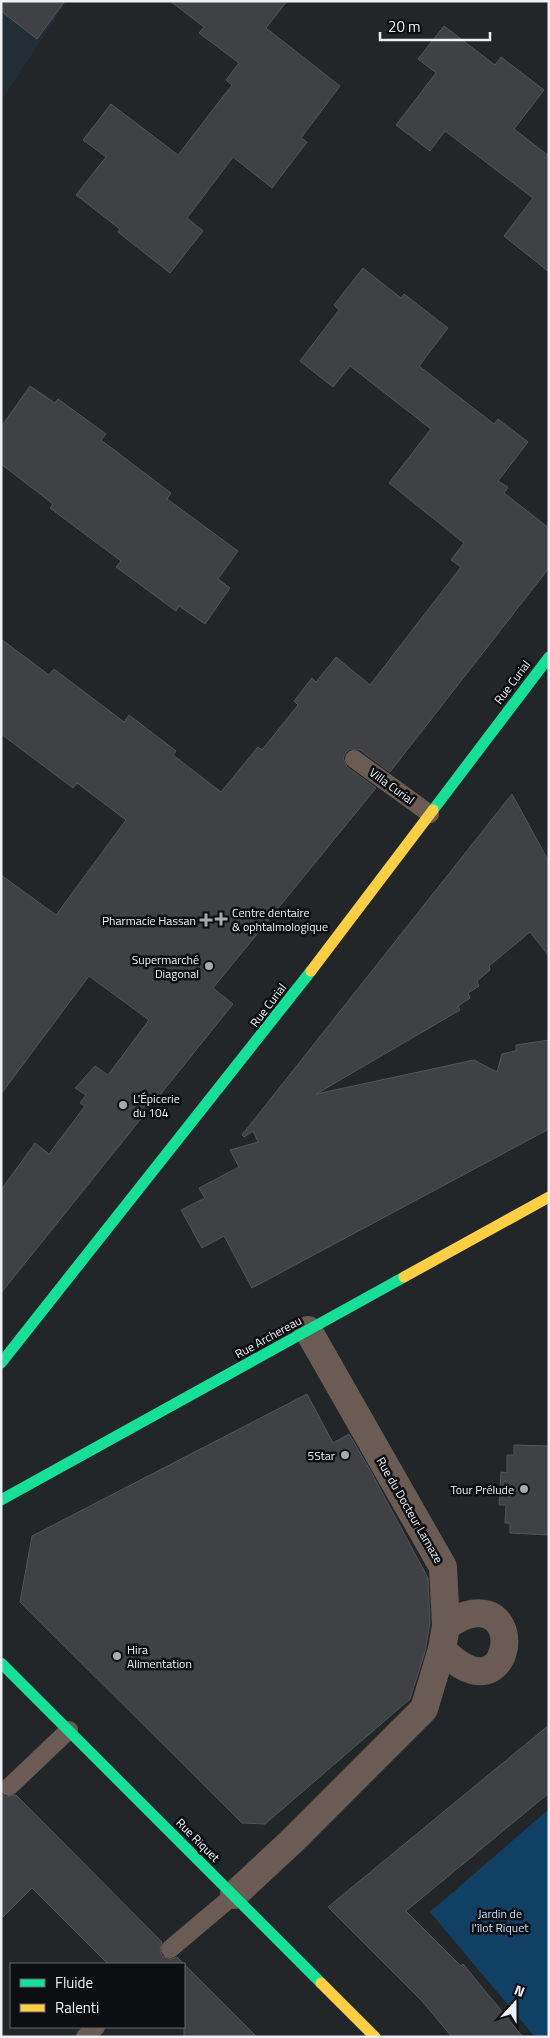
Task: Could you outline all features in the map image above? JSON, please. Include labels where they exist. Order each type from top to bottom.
[{"type":"street","name":"Rue Curial","points":[[1,1363],[242,1061],[549,656]]},
{"type":"street","name":"Rue Archereau","points":[[1,1500],[549,1197]]},
{"type":"street","name":"Rue du Docteur Lamaze","points":[[234,1895],[292,1841],[424,1709],[444,1637],[443,1567],[308,1330]]},
{"type":"street","name":"Rue Riquet","points":[[1,1663],[375,2037]]},
{"type":"lane","name":"Villa Curial","points":[[354,758],[430,814]]},
{"type":"lane","points":[[9,1787],[69,1730]]},
{"type":"lane","points":[[170,1949],[234,1895]]},
{"type":"lane","points":[[85,2037],[95,2028]]},
{"type":"shaded area","points":[[1,1],[67,1],[1,101]]},
{"type":"green space","name":"Jardin de l'îlot Riquet","points":[[549,1809],[549,2037],[535,2037],[430,1912]]},
{"type":"building","points":[[1,1],[65,1],[37,39],[1,11]]},
{"type":"building","points":[[170,1],[287,1],[266,28],[340,86],[301,138],[307,142],[272,188],[233,157],[187,218],[203,231],[170,273],[118,232],[120,229],[76,195],[106,157],[83,140],[111,104],[178,155],[232,85],[226,80],[239,63],[199,33],[204,27]]},
{"type":"building","points":[[444,26],[495,65],[501,57],[544,90],[514,129],[549,156],[549,272],[504,236],[533,198],[445,131],[430,151],[396,125],[436,73],[418,59]]},
{"type":"building","points":[[363,268],[401,298],[404,294],[448,328],[419,366],[494,424],[498,419],[528,442],[498,481],[508,487],[504,493],[549,528],[549,568],[390,772],[360,750],[350,749],[346,752],[343,758],[347,767],[376,788],[213,988],[233,1004],[1,1293],[1,1190],[35,1143],[49,1154],[85,1106],[80,1103],[86,1095],[75,1088],[95,1066],[108,1075],[149,1020],[89,976],[1,1094],[1,875],[56,915],[126,820],[77,783],[73,788],[1,734],[1,639],[49,675],[54,669],[124,722],[129,715],[176,751],[173,755],[221,792],[258,747],[262,750],[298,705],[294,701],[312,678],[316,682],[336,657],[370,685],[461,567],[451,560],[464,543],[389,483],[431,429],[350,366],[333,387],[300,361],[339,310],[334,305]]},
{"type":"building","points":[[30,386],[55,403],[58,399],[106,434],[101,440],[171,493],[167,499],[238,551],[218,579],[230,588],[205,624],[179,606],[176,611],[116,567],[121,561],[50,508],[53,504],[1,464],[1,427]]},
{"type":"building","points":[[512,794],[549,862],[549,956],[530,932],[489,966],[490,970],[477,981],[479,986],[468,993],[470,998],[458,1006],[460,1010],[316,1094],[474,1060],[497,1072],[502,1054],[516,1051],[516,1045],[549,1040],[549,1129],[252,1288],[224,1236],[202,1248],[181,1210],[205,1198],[199,1188],[239,1167],[230,1150],[258,1142],[253,1131],[244,1137],[242,1135]]},
{"type":"building","points":[[307,1394],[333,1443],[349,1434],[370,1470],[428,1578],[430,1623],[425,1652],[410,1699],[265,1824],[242,1823],[20,1602],[32,1536]]},
{"type":"building","name":"Tour Prélude","points":[[514,1445],[549,1446],[549,1535],[510,1533],[510,1523],[505,1523],[506,1505],[499,1505],[501,1472],[507,1473],[507,1455],[514,1455]]},
{"type":"building","points":[[549,1725],[549,1793],[406,1911],[461,1966],[463,1964],[523,2037],[452,2037],[422,2001],[328,1907]]},
{"type":"building","points":[[1,1794],[6,1797],[16,1795],[162,1942],[160,1950],[162,1956],[171,1959],[177,1957],[183,1963],[107,1963],[32,1888],[1,1919]]},
{"type":"building","points":[[185,1965],[257,2037],[184,2037]]},
{"type":"traffic: fast","points":[[433,810],[549,657]]},
{"type":"traffic: fast","points":[[1,1363],[311,971]]},
{"type":"traffic: fast","points":[[1,1500],[404,1277]]},
{"type":"traffic: fast","points":[[1,1663],[321,1983]]},
{"type":"traffic: slow","points":[[311,971],[433,810]]},
{"type":"traffic: slow","points":[[404,1277],[549,1197]]},
{"type":"traffic: slow","points":[[321,1983],[375,2037]]},
{"type":"place","name":"Centre dentaire & ophtalmologique","points":[[221,919]]},
{"type":"place","name":"Pharmacie Hassan","points":[[206,920]]},
{"type":"place","name":"Supermarché Diagonal","points":[[209,966]]},
{"type":"place","name":"L'Épicerie du 104","points":[[123,1105]]},
{"type":"place","name":"5Star","points":[[345,1455]]},
{"type":"place","name":"Tour Prélude","points":[[524,1489]]},
{"type":"place","name":"Hira Alimentation","points":[[117,1656]]}]
